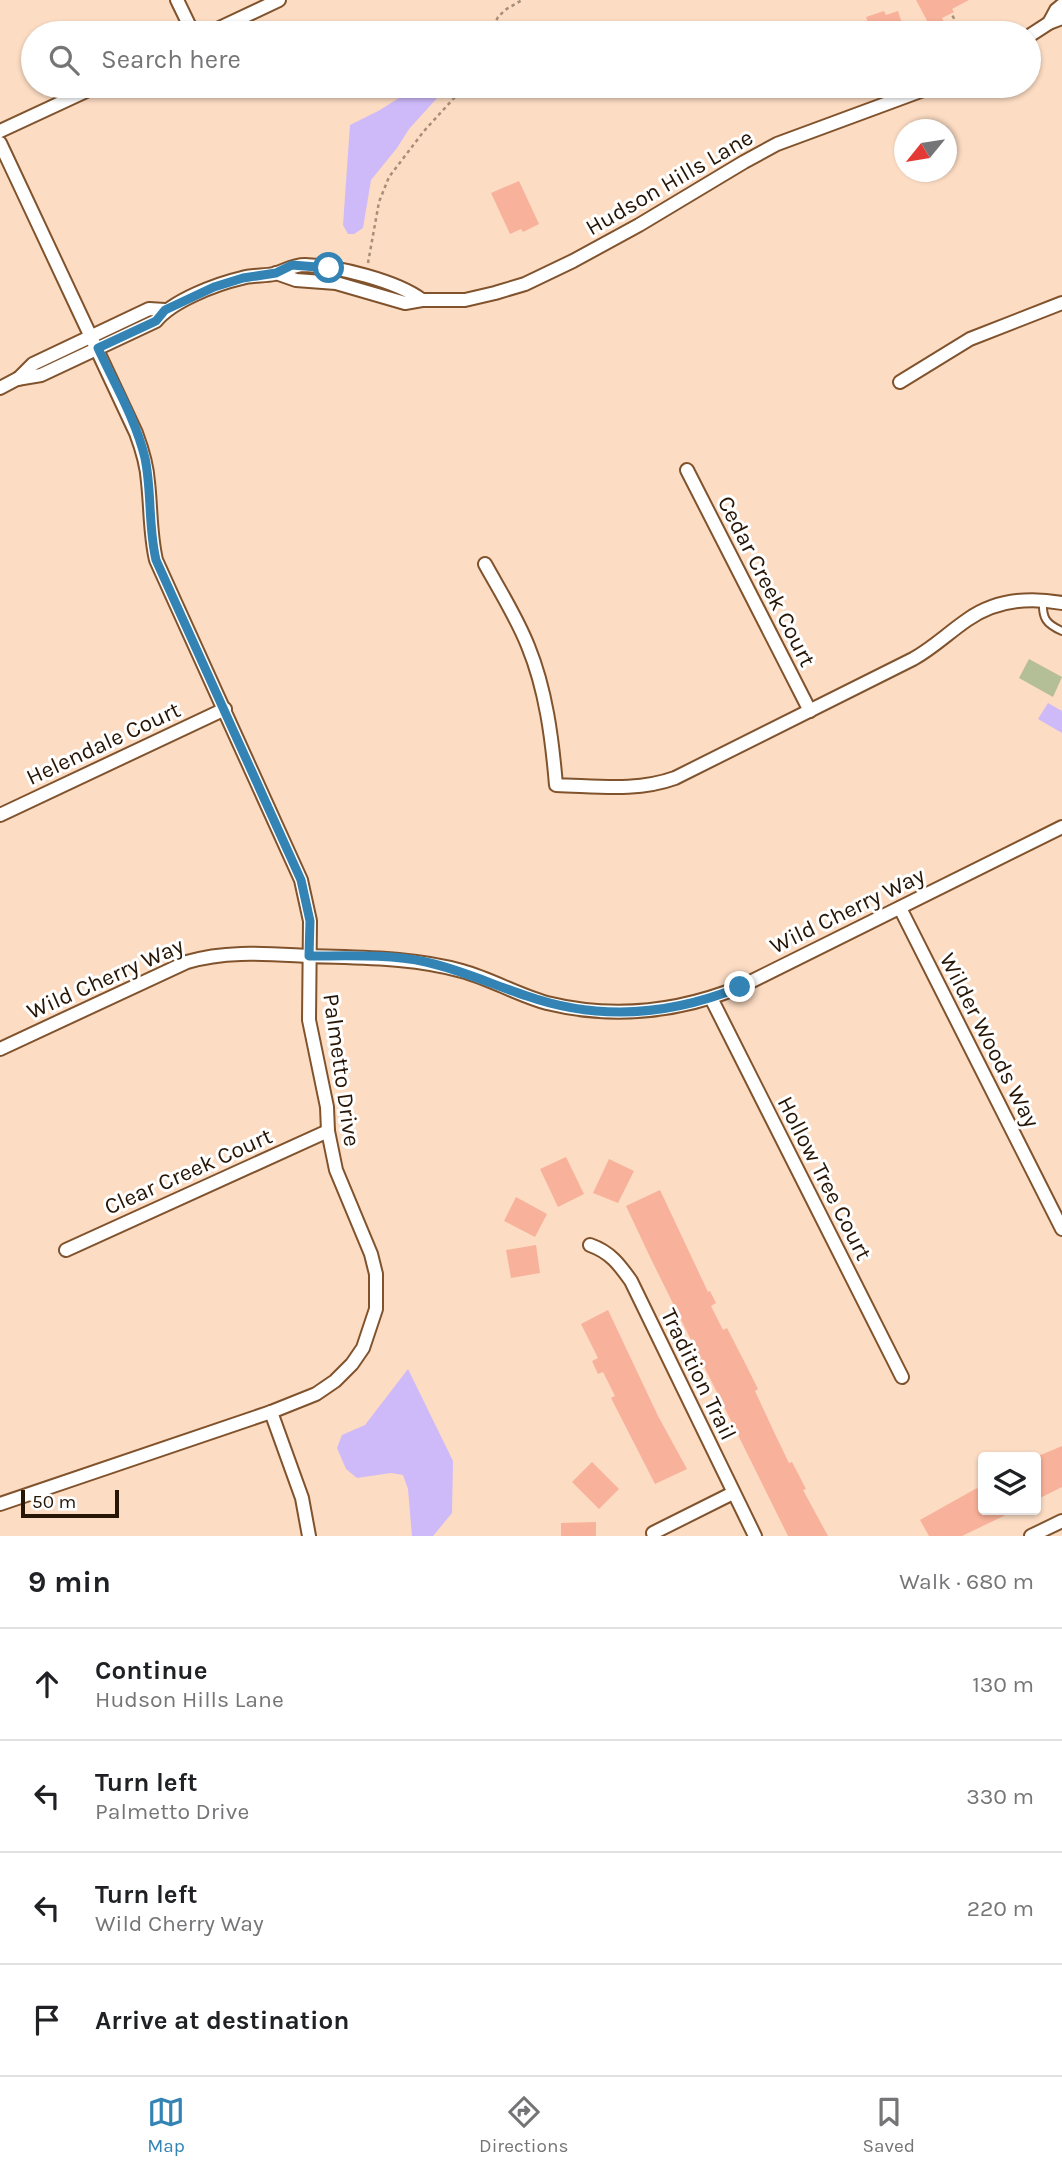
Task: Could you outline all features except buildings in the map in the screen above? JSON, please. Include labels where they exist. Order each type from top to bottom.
[{"type":"street","points":[[177,0],[187,21]]},
{"type":"street","points":[[234,21],[279,0]]},
{"type":"street","points":[[1049,23],[1062,5]]},
{"type":"street","points":[[1041,28],[1062,18]]},
{"type":"street","points":[[0,131],[71,98]]},
{"type":"street","name":"Hudson Hills Lane","points":[[0,387],[17,379],[41,375],[95,342],[156,321],[165,310],[243,278],[276,273],[296,280],[336,284],[405,303],[422,300],[465,300],[525,284],[591,252],[777,144],[902,98]]},
{"type":"street","name":"Palmetto Drive","points":[[0,143],[136,433],[145,457],[151,541],[156,560],[301,880],[310,921],[309,1020],[327,1107],[328,1131],[342,1190],[371,1254],[376,1274],[376,1310],[363,1348],[343,1372],[316,1394],[271,1412],[0,1504]]},
{"type":"street","points":[[900,382],[970,339],[1062,303]]},
{"type":"street","name":"Cedar Creek Court","points":[[687,470],[810,711]]},
{"type":"street","points":[[485,564],[527,645],[537,673],[553,749],[556,785],[620,788],[660,784],[913,659],[929,650],[968,619],[987,609],[1004,603],[1043,600],[1062,603]]},
{"type":"street","name":"Helendale Court","points":[[0,815],[225,709]]},
{"type":"street","name":"Wild Cherry Way","points":[[0,1049],[170,969],[203,957],[237,953],[424,961],[465,972],[547,1003],[594,1011],[662,1009],[711,998],[740,987],[1062,827]]},
{"type":"street","name":"Wilder Woods Way","points":[[900,908],[1062,1229]]},
{"type":"street","name":"Hollow Tree Court","points":[[711,998],[902,1377]]},
{"type":"street","name":"Clear Creek Court","points":[[66,1250],[328,1131]]},
{"type":"street","name":"Tradition Trail","points":[[590,1245],[609,1254],[631,1281],[755,1536]]},
{"type":"street","points":[[271,1412],[302,1498],[309,1536]]},
{"type":"street","points":[[653,1533],[733,1493]]},
{"type":"street","points":[[1031,1536],[1062,1521]]},
{"type":"lane","points":[[1043,600],[1042,615],[1047,622],[1062,631]]},
{"type":"path","points":[[496,21],[522,0]]},
{"type":"path","points":[[951,13],[955,21]]},
{"type":"path","points":[[368,267],[379,202],[389,177],[424,131],[454,98]]},
{"type":"green space","points":[[1029,659],[1062,677],[1053,697],[1019,678]]},
{"type":"shaded area","points":[[399,98],[437,98],[409,129],[371,180],[363,228],[354,234],[348,234],[343,225],[350,125]]},
{"type":"shaded area","points":[[1048,703],[1062,711],[1062,733],[1038,719]]},
{"type":"shaded area","points":[[408,1369],[453,1461],[452,1513],[433,1536],[412,1536],[408,1489],[403,1475],[391,1473],[357,1478],[346,1469],[337,1448],[342,1435],[365,1425]]},
{"type":"route","points":[[329,268],[292,265],[276,273],[243,278],[214,287],[165,310],[156,321],[98,348],[145,457],[151,541],[164,581],[225,709],[301,880],[310,921],[309,956],[424,961],[465,972],[547,1003],[594,1011],[662,1009],[711,998],[740,987]]}]
